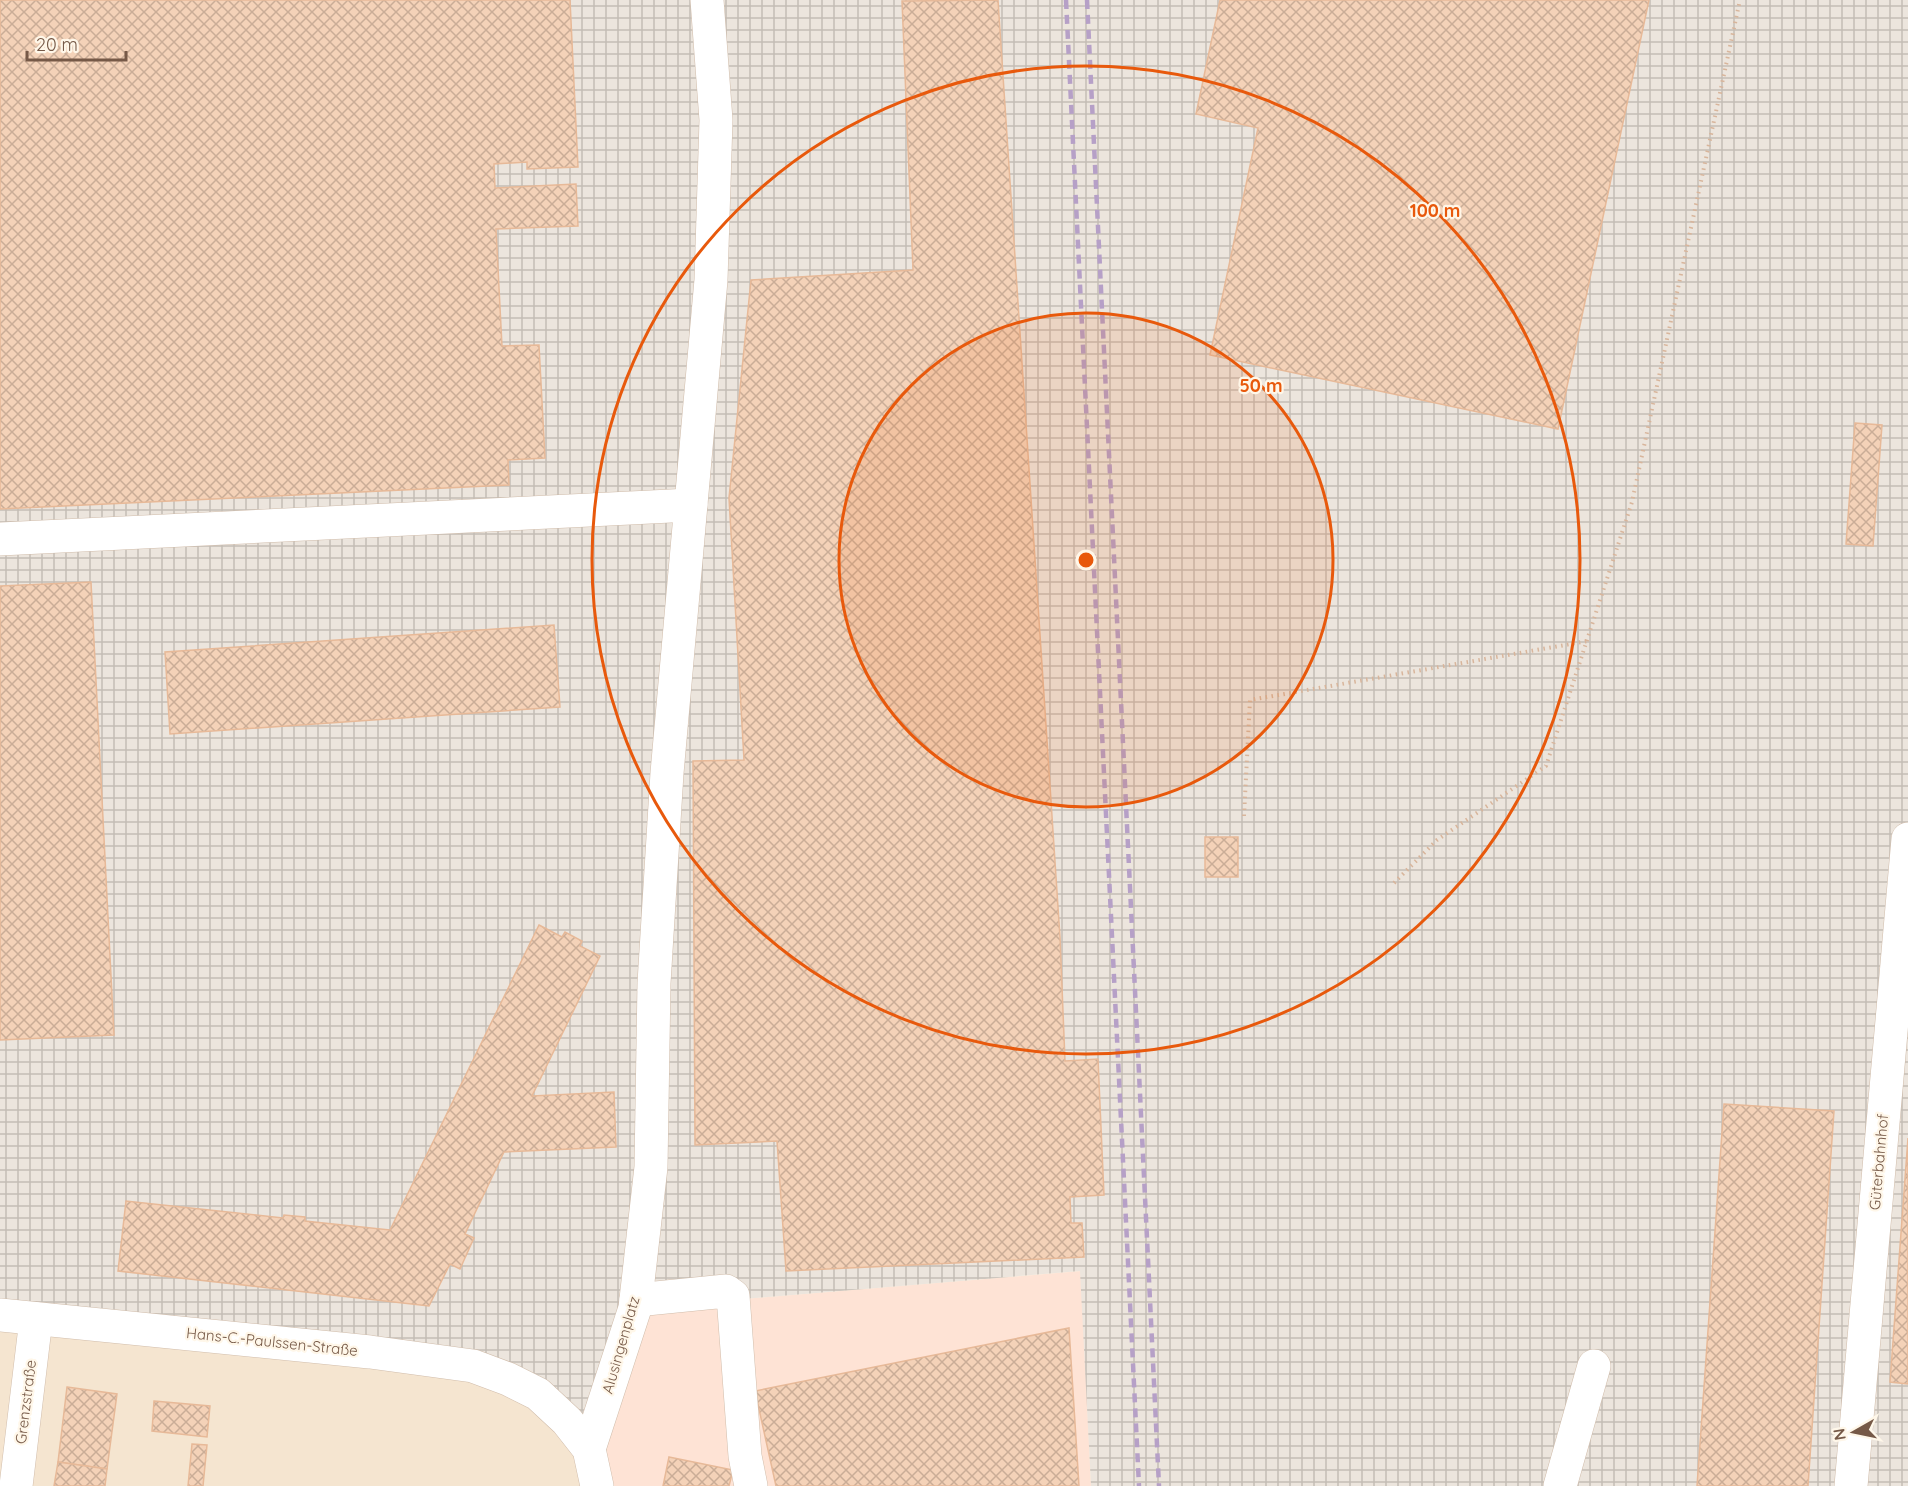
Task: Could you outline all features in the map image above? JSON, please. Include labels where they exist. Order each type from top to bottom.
[{"type":"street","name":"Alusingenplatz","points":[[589,1449],[635,1308],[651,1167],[654,971],[667,773],[711,280],[716,120],[707,0]]},
{"type":"street","points":[[0,539],[692,505]]},
{"type":"street","name":"Güterbahnhof","points":[[1851,1486],[1908,839]]},
{"type":"street","points":[[636,1300],[726,1291],[733,1296],[746,1456],[751,1486]]},
{"type":"street","name":"Hans-C.-Paulssen-Straße","points":[[0,1316],[370,1352],[473,1366],[508,1379],[538,1394],[567,1421],[589,1449]]},
{"type":"street","name":"Grenzstraße","points":[[16,1486],[36,1319]]},
{"type":"street","points":[[1560,1486],[1594,1366]]},
{"type":"street","points":[[589,1449],[597,1486]]},
{"type":"path","points":[[1394,883],[1437,840],[1546,765],[1632,502],[1740,0]]},
{"type":"path","points":[[1244,816],[1250,700],[1588,641]]},
{"type":"shaded area","points":[[0,0],[1908,0],[1908,1486],[1091,1486],[1080,1271],[636,1308],[589,1449],[508,1379],[0,1315]]},
{"type":"shaded area","points":[[1081,1271],[1091,1486],[597,1486],[635,1308]]},
{"type":"shaded area","points":[[0,1329],[463,1369],[530,1401],[584,1456],[586,1486],[0,1486]]},
{"type":"building","points":[[0,0],[570,0],[578,167],[527,169],[527,162],[494,164],[495,188],[576,184],[578,226],[496,229],[502,346],[539,345],[545,458],[508,460],[509,485],[0,509]]},
{"type":"building","points":[[998,0],[1060,937],[1065,1061],[1098,1059],[1104,1195],[1070,1197],[1071,1223],[1082,1223],[1084,1257],[786,1271],[777,1141],[695,1145],[693,761],[744,760],[729,498],[751,280],[913,270],[902,1]]},
{"type":"building","points":[[1220,0],[1649,0],[1558,429],[1210,355],[1258,128],[1196,114]]},
{"type":"building","points":[[1855,423],[1882,425],[1873,546],[1846,544]]},
{"type":"building","points":[[91,582],[114,1035],[0,1040],[0,586]]},
{"type":"building","points":[[554,625],[560,707],[170,734],[165,652]]},
{"type":"building","points":[[1205,837],[1238,837],[1238,877],[1205,877]]},
{"type":"building","points":[[539,925],[562,937],[565,932],[582,941],[580,946],[600,956],[532,1096],[614,1092],[616,1147],[504,1152],[465,1234],[474,1238],[460,1269],[450,1264],[429,1306],[118,1271],[126,1201],[283,1218],[284,1215],[305,1217],[305,1221],[390,1230]]},
{"type":"building","points":[[1724,1104],[1834,1111],[1808,1486],[1697,1486]]},
{"type":"building","points":[[1908,1138],[1908,1384],[1890,1382]]},
{"type":"building","points":[[1069,1328],[1079,1486],[776,1486],[755,1391]]},
{"type":"building","points":[[67,1387],[117,1394],[107,1469],[58,1462]]},
{"type":"building","points":[[154,1401],[210,1406],[207,1437],[152,1431]]},
{"type":"building","points":[[192,1444],[207,1445],[203,1486],[188,1486]]},
{"type":"building","points":[[669,1457],[733,1470],[729,1486],[663,1486]]},
{"type":"building","points":[[58,1462],[107,1469],[105,1486],[54,1486]]},
{"type":"railway","points":[[1066,0],[1139,1486]]},
{"type":"railway","points":[[1087,0],[1159,1486]]}]
